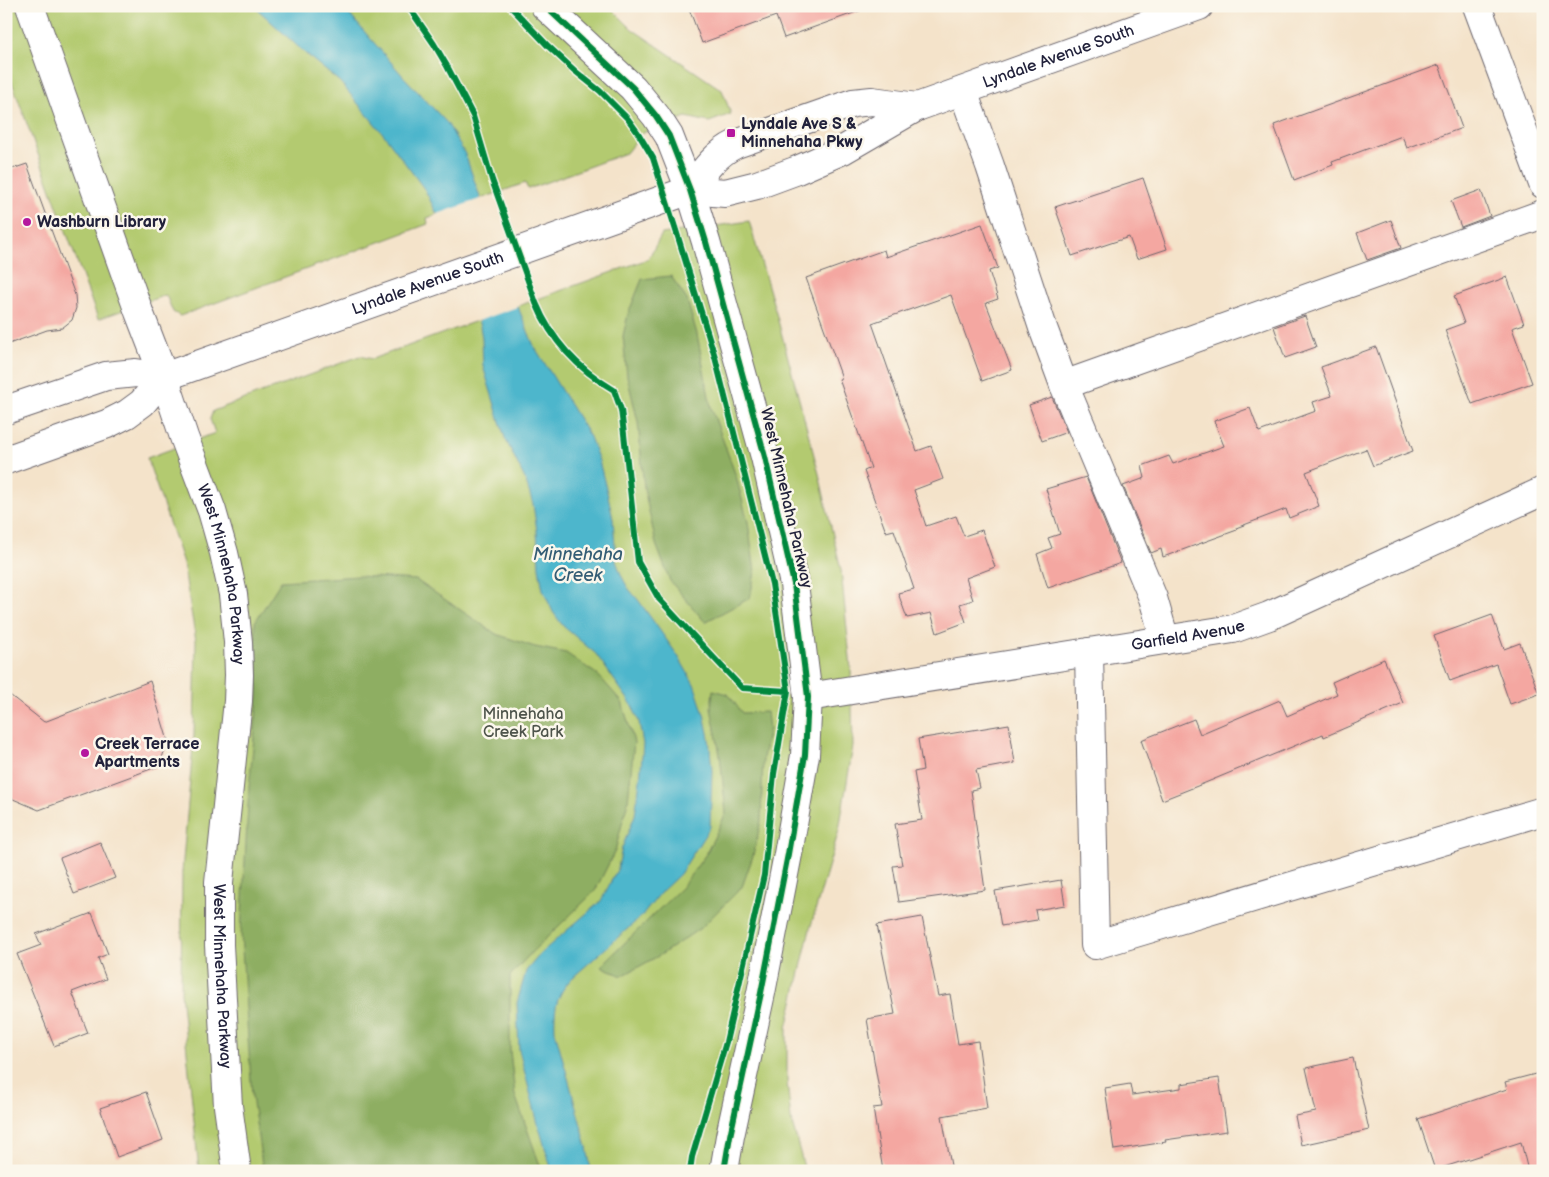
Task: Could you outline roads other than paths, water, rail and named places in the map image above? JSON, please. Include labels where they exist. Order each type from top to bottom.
[{"type":"street","name":"West Minnehaha Parkway","points":[[30,6],[212,511],[233,594],[239,675],[238,701],[219,891],[228,1106],[237,1171]]},
{"type":"street","name":"West Minnehaha Parkway","points":[[545,6],[633,88],[656,116],[668,136],[690,190],[767,466],[794,584],[808,697],[805,754],[788,854],[724,1171]]},
{"type":"street","name":"Lyndale Avenue South","points":[[6,410],[106,376],[136,373],[164,377],[690,190],[725,192],[757,186],[843,150],[917,107],[1199,6]]},
{"type":"street","points":[[1477,6],[1543,184]]},
{"type":"street","points":[[963,91],[990,166],[1040,320],[1064,385],[1153,598],[1164,640]]},
{"type":"street","name":"Lyndale Avenue South","points":[[690,190],[716,156],[729,147],[744,141],[858,102],[872,101],[917,107]]},
{"type":"street","points":[[1064,385],[1543,214]]},
{"type":"street","points":[[6,460],[107,424],[127,414],[142,403],[164,377]]},
{"type":"street","name":"Garfield Avenue","points":[[808,697],[1233,628],[1269,616],[1543,491]]},
{"type":"street","points":[[1090,652],[1096,945],[1543,811]]},
{"type":"water","name":"Minnehaha Creek","points":[[254,6],[342,6],[447,123],[465,154],[520,312],[534,346],[590,437],[599,461],[608,496],[613,519],[616,561],[622,577],[678,656],[694,684],[704,714],[709,738],[712,771],[710,827],[680,874],[662,891],[642,916],[571,979],[562,991],[557,1003],[555,1031],[587,1147],[591,1171],[552,1171],[519,1050],[517,1003],[526,971],[542,952],[601,901],[618,868],[622,848],[635,815],[643,744],[639,722],[632,705],[596,654],[563,626],[553,612],[543,590],[533,504],[525,479],[505,438],[483,366],[480,326],[439,218],[425,190],[385,136],[340,82],[308,56]]},
{"type":"place","name":"Lyndale Ave S & Minnehaha Pkwy","points":[[731,133]]},
{"type":"place","name":"Washburn Library","points":[[27,222]]},
{"type":"place","name":"Creek Terrace Apartments","points":[[85,753]]},
{"type":"park label","name":"Minnehaha Creek Park","points":[[523,723]]}]
